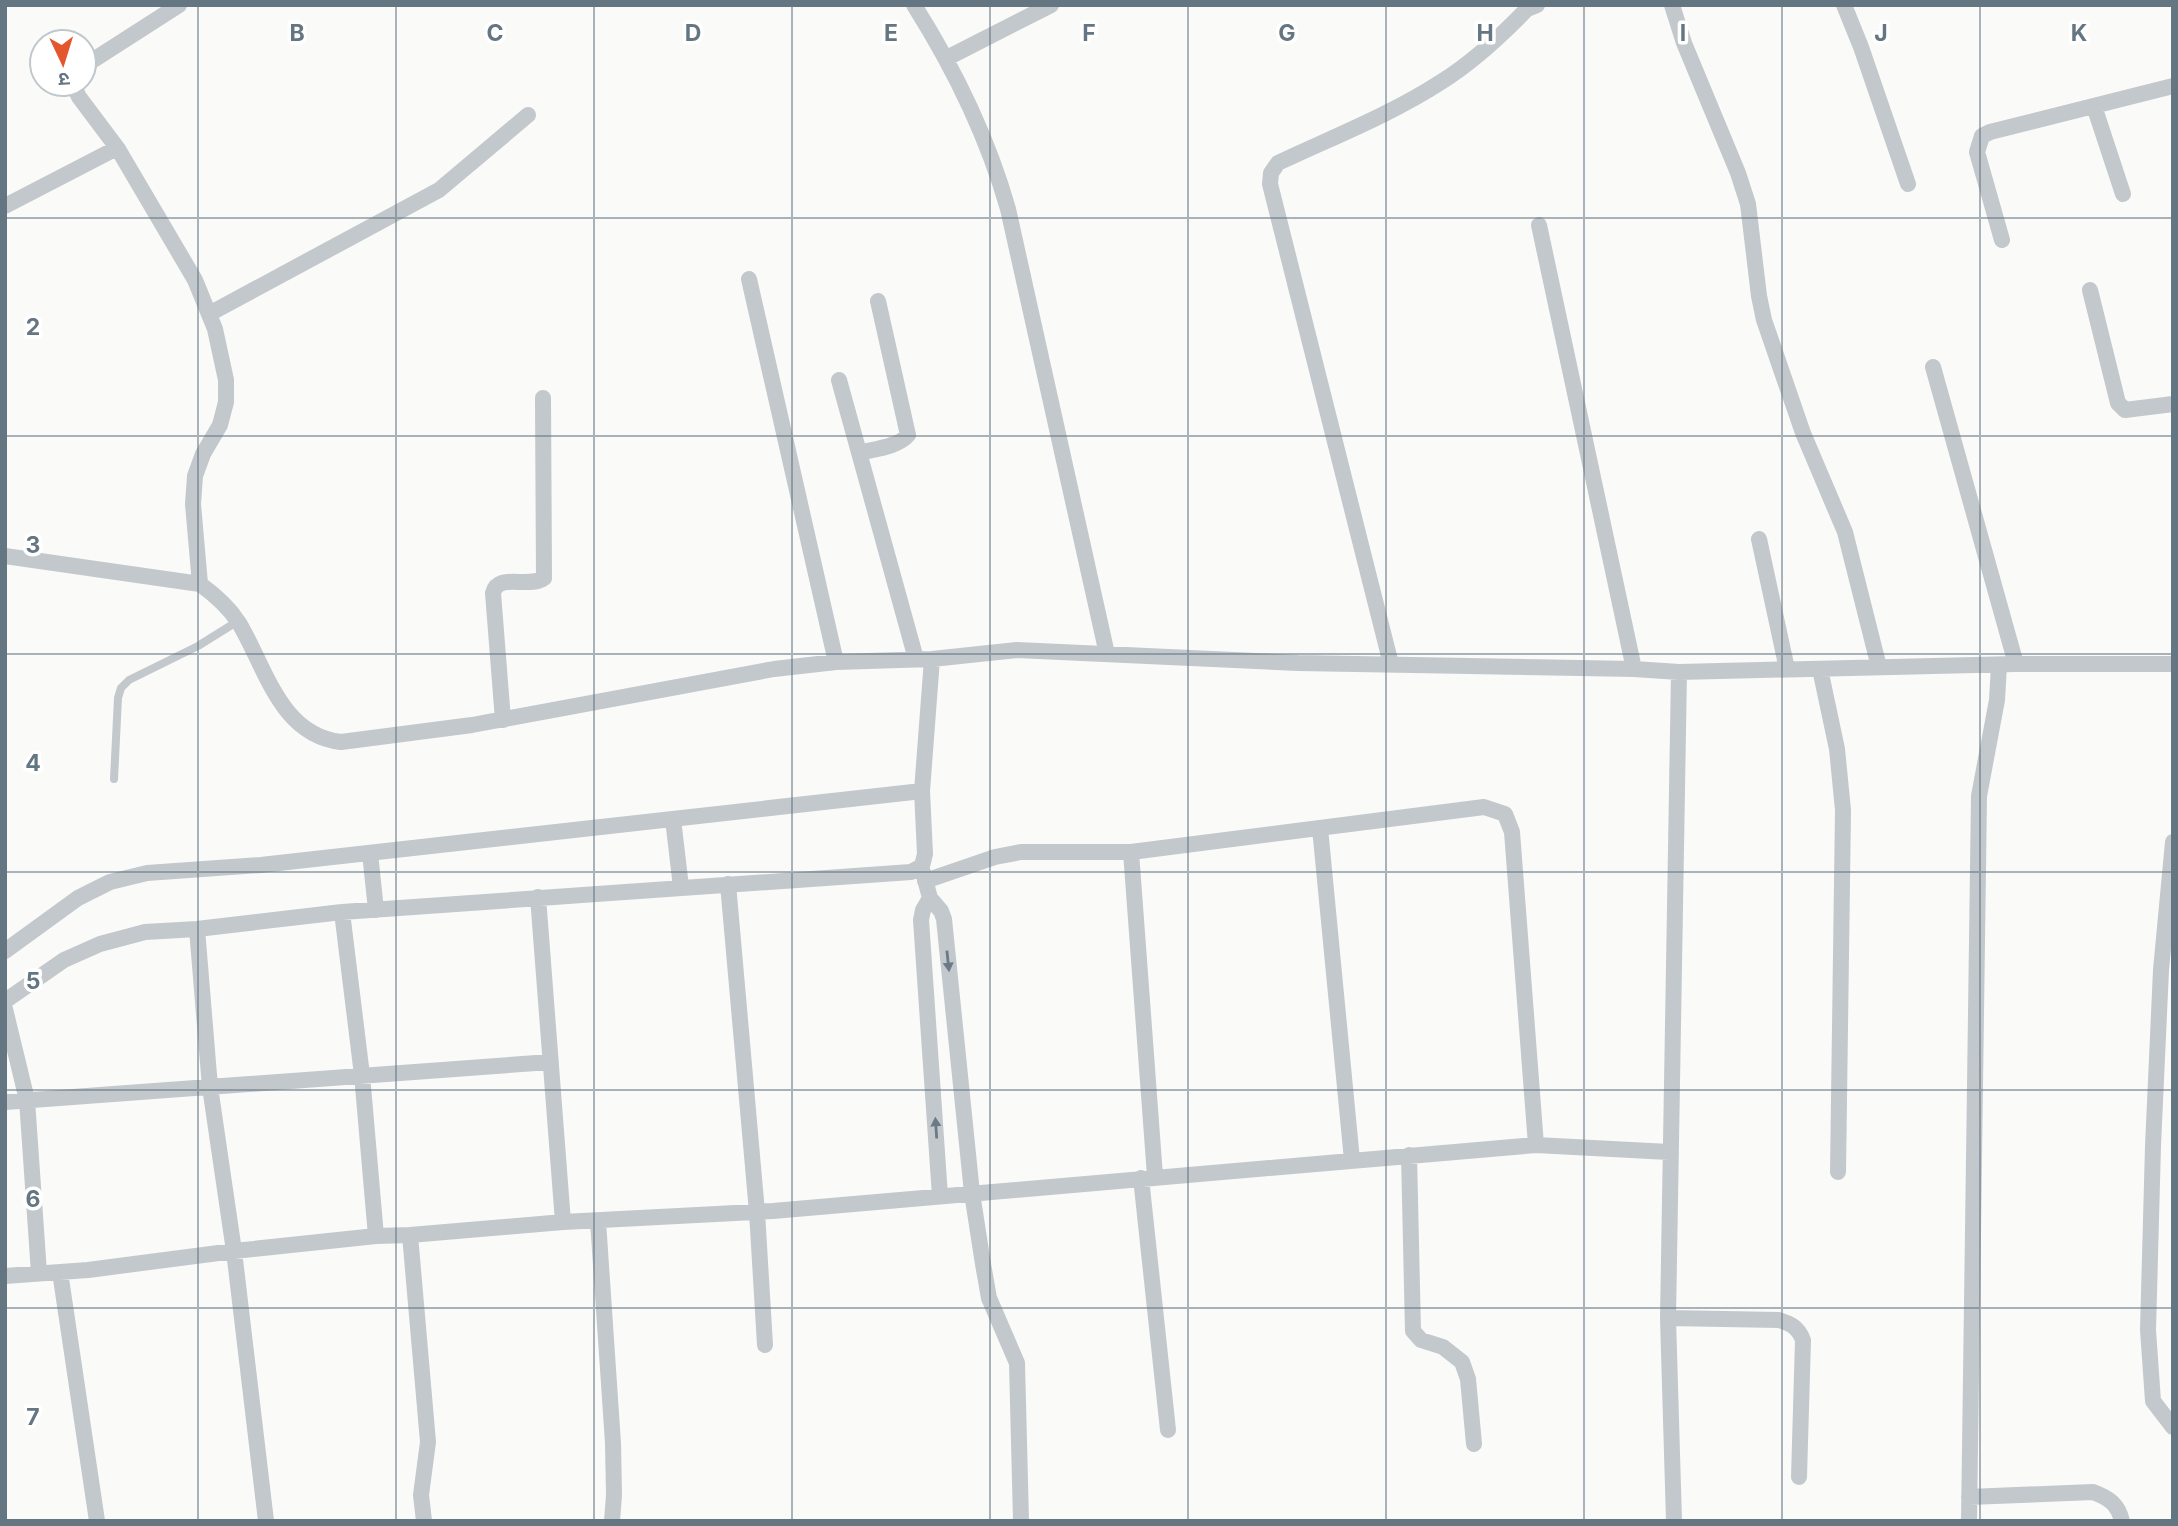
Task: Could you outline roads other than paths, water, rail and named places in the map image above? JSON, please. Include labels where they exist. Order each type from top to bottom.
[{"type":"street","points":[[98,57],[179,5]]},
{"type":"street","points":[[914,5],[947,58],[996,167],[1107,654]]},
{"type":"street","points":[[947,58],[1051,5]]},
{"type":"street","points":[[1391,664],[1270,184],[1271,173],[1278,163],[1396,108],[1442,82],[1479,55],[1527,9],[1537,5]]},
{"type":"street","points":[[1672,5],[1684,43],[1738,173],[1748,204],[1764,320],[1802,433],[1845,532],[1879,667]]},
{"type":"street","points":[[1844,5],[1908,184]]},
{"type":"street","points":[[2003,240],[1977,152],[1982,136],[2173,86]]},
{"type":"street","points":[[80,98],[117,148],[195,280],[215,329],[226,380],[226,402],[220,425],[203,454],[195,476],[193,504],[200,584]]},
{"type":"street","points":[[2094,106],[2123,194]]},
{"type":"street","points":[[209,314],[439,190],[527,115]]},
{"type":"street","points":[[5,206],[117,148]]},
{"type":"street","points":[[1539,225],[1634,669]]},
{"type":"street","points":[[749,279],[836,662]]},
{"type":"street","points":[[2090,290],[2121,407],[2125,410],[2173,404]]},
{"type":"street","points":[[859,453],[892,444],[908,435],[878,301]]},
{"type":"street","points":[[1933,367],[2016,664]]},
{"type":"street","points":[[839,380],[859,453],[924,659],[923,874],[930,898],[944,919],[972,1193],[989,1298],[1017,1363],[1021,1521]]},
{"type":"street","points":[[503,720],[493,593],[495,586],[501,583],[538,582],[544,578],[543,398]]},
{"type":"street","points":[[1759,539],[1787,669]]},
{"type":"street","points":[[5,556],[200,584],[221,599],[238,621],[285,710],[306,730],[323,740],[341,742],[503,720],[774,669],[836,662],[924,659],[1017,650],[1679,672],[2016,664],[2173,664]]},
{"type":"street","points":[[1969,1521],[1979,796],[1997,701],[1999,665]]},
{"type":"street","points":[[1820,669],[1837,749],[1843,810],[1838,1172]]},
{"type":"street","points":[[1674,1521],[1668,1318],[1679,672]]},
{"type":"street","points":[[5,951],[78,898],[110,882],[147,873],[261,865],[922,791]]},
{"type":"street","points":[[5,1001],[64,960],[100,944],[145,932],[197,929],[342,912],[538,897],[911,872],[923,874],[1021,852],[1132,852],[1485,807],[1505,814],[1512,832],[1536,1145]]},
{"type":"street","points":[[673,820],[681,887]]},
{"type":"street","points":[[1320,828],[1352,1160]]},
{"type":"street","points":[[2172,849],[2160,997],[2148,1330],[2153,1401],[2173,1427]]},
{"type":"street","points":[[1132,852],[1148,1177],[1168,1430]]},
{"type":"street","points":[[370,853],[376,910]]},
{"type":"street","points":[[727,884],[757,1212],[765,1345]]},
{"type":"street","points":[[538,897],[563,1222]]},
{"type":"street","points":[[930,898],[921,920],[940,1196]]},
{"type":"street","points":[[342,912],[362,1075],[376,1236]]},
{"type":"street","points":[[197,929],[210,1087],[234,1251],[266,1521]]},
{"type":"street","points":[[5,1009],[27,1100],[39,1273]]},
{"type":"street","points":[[5,1102],[550,1062]]},
{"type":"street","points":[[5,1276],[376,1236],[563,1222],[757,1212],[1536,1145],[1669,1152]]},
{"type":"street","points":[[1409,1155],[1413,1331],[1421,1340],[1443,1347],[1462,1362],[1468,1379],[1474,1444]]},
{"type":"street","points":[[598,1221],[613,1443],[612,1521]]},
{"type":"street","points":[[410,1235],[428,1441],[421,1495],[424,1521]]},
{"type":"street","points":[[60,1272],[97,1521]]},
{"type":"street","points":[[1668,1318],[1779,1320],[1790,1323],[1799,1330],[1802,1340],[1799,1477]]},
{"type":"street","points":[[1969,1497],[2093,1492],[2109,1498],[2119,1510],[2122,1521]]},
{"type":"lane","points":[[114,779],[118,698],[121,688],[129,680],[198,646],[238,621]]}]
